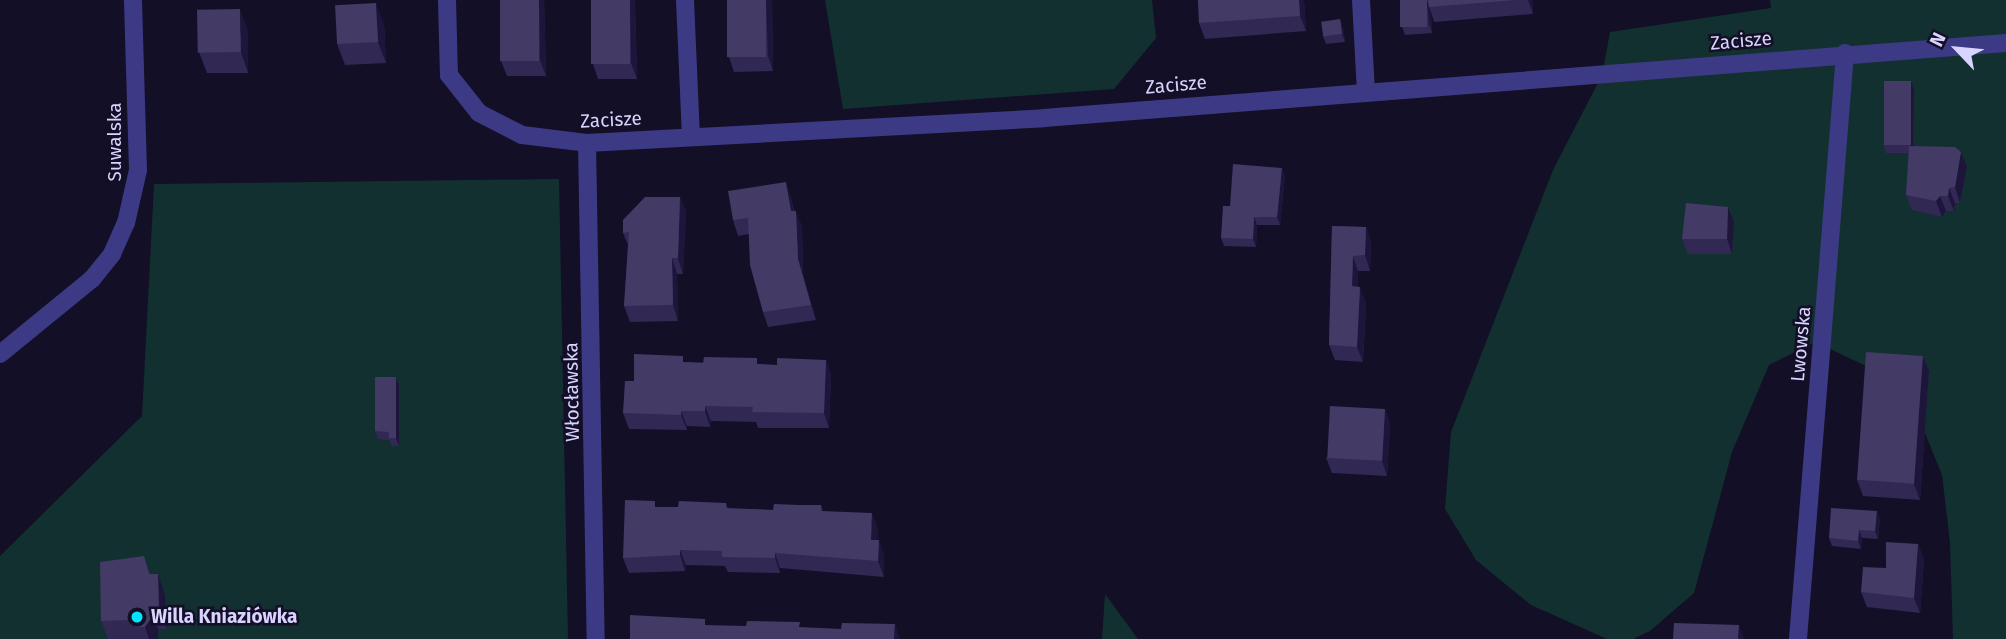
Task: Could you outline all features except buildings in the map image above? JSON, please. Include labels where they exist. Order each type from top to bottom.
[{"type":"street","name":"Suwalska","points":[[0,354],[92,279],[112,254],[126,223],[138,170],[132,0]]},
{"type":"street","name":"Zacisze","points":[[447,0],[449,75],[461,95],[500,127],[556,141],[587,143],[1044,118],[1845,53],[2006,43]]},
{"type":"street","points":[[685,0],[691,136]]},
{"type":"street","points":[[1361,0],[1366,93]]},
{"type":"street","name":"Lwowska","points":[[1797,639],[1845,53]]},
{"type":"street","name":"Włocławska","points":[[587,143],[596,639]]},
{"type":"green space","points":[[825,0],[1152,0],[1156,38],[1114,89],[843,109]]},
{"type":"green space","points":[[1770,0],[2006,0],[2006,639],[1953,639],[1950,543],[1942,475],[1909,394],[1879,372],[1815,342],[1769,365],[1732,452],[1694,593],[1650,631],[1633,639],[1607,639],[1531,605],[1476,560],[1445,509],[1451,432],[1553,170],[1602,75],[1610,32],[1771,8]]},
{"type":"green space","points":[[559,179],[568,639],[0,639],[0,556],[142,416],[154,184]]},
{"type":"green space","points":[[1105,594],[1138,639],[1102,639]]},
{"type":"place","name":"Willa Kniaziówka","points":[[137,617]]}]
